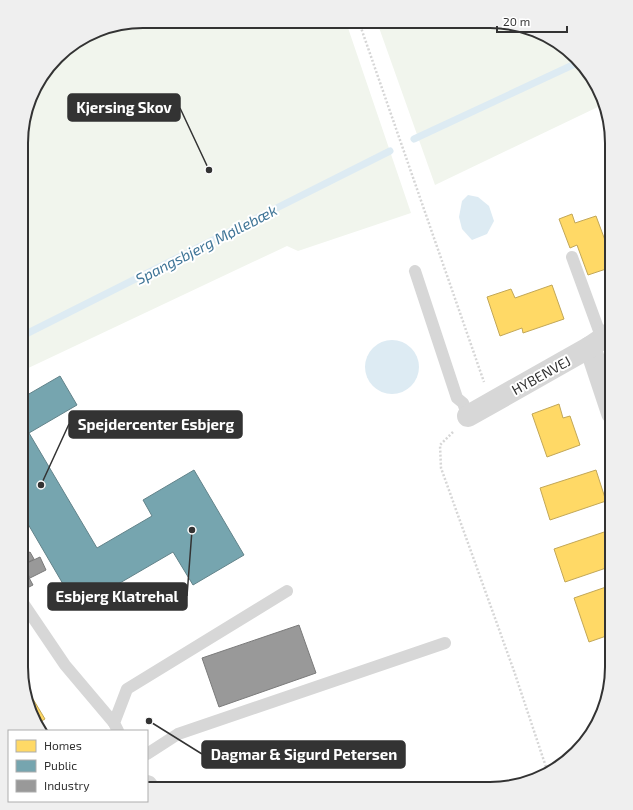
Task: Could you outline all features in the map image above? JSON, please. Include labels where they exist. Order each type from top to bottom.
[{"type":"street","points":[[601,339],[605,366]]},
{"type":"street","name":"HYBENVEJ","points":[[468,416],[601,339]]},
{"type":"lane","points":[[572,257],[601,339]]},
{"type":"lane","points":[[415,271],[457,398],[463,404],[468,416]]},
{"type":"lane","points":[[116,727],[127,689],[287,591]]},
{"type":"lane","points":[[28,610],[65,665],[116,727]]},
{"type":"lane","points":[[148,753],[178,734],[445,643]]},
{"type":"shaded area","points":[[143,28],[348,28],[411,213],[298,251],[287,246],[28,368],[29,128],[34,106],[43,86],[52,73],[79,47],[99,37],[121,30]]},
{"type":"shaded area","points":[[379,28],[490,28],[519,32],[534,37],[554,47],[581,73],[590,86],[599,107],[435,185]]},
{"type":"shaded area","points":[[468,195],[478,197],[489,206],[494,221],[487,234],[472,240],[462,229],[459,217],[462,201]]},
{"type":"shaded area","points":[[392,340],[407,345],[411,348],[414,352],[419,367],[414,382],[411,386],[407,389],[392,394],[377,389],[373,386],[370,382],[365,367],[370,352],[373,348],[377,345]]},
{"type":"building: Homes","points":[[572,214],[575,223],[596,216],[605,240],[605,269],[588,275],[577,245],[570,248],[559,219]]},
{"type":"building: Homes","points":[[552,285],[564,319],[523,333],[522,328],[500,336],[487,297],[511,289],[515,298]]},
{"type":"building: Homes","points":[[559,404],[563,418],[570,416],[580,445],[547,457],[532,414]]},
{"type":"building: Homes","points":[[596,470],[605,501],[550,520],[540,488]]},
{"type":"building: Homes","points":[[605,532],[605,568],[565,582],[554,549]]},
{"type":"building: Homes","points":[[605,587],[605,636],[589,642],[574,598]]},
{"type":"building: Homes","points":[[33,699],[45,719],[42,721]]},
{"type":"building: Public","points":[[60,376],[77,405],[29,433],[97,548],[152,516],[143,500],[194,470],[244,555],[193,585],[173,552],[77,608],[28,524],[28,395]]},
{"type":"building: Industry","points":[[30,552],[34,559],[28,562],[28,553]]},
{"type":"building: Industry","points":[[40,557],[46,570],[30,578],[28,574],[28,563]]},
{"type":"building: Industry","points":[[28,576],[33,585],[28,588]]},
{"type":"building: Industry","points":[[299,625],[316,673],[219,707],[202,658]]},
{"type":"waterway","name":"Spangsbjerg Møllebæk","points":[[414,139],[573,65]]},
{"type":"waterway","name":"Spangsbjerg Møllebæk","points":[[28,333],[390,151]]},
{"type":"place","name":"Kjersing Skov","points":[[209,170]]},
{"type":"place","name":"Spejdercenter Esbjerg","points":[[41,485]]},
{"type":"place","name":"Esbjerg Klatrehal","points":[[192,530]]},
{"type":"place","name":"Dagmar & Sigurd Petersen","points":[[149,721]]}]
